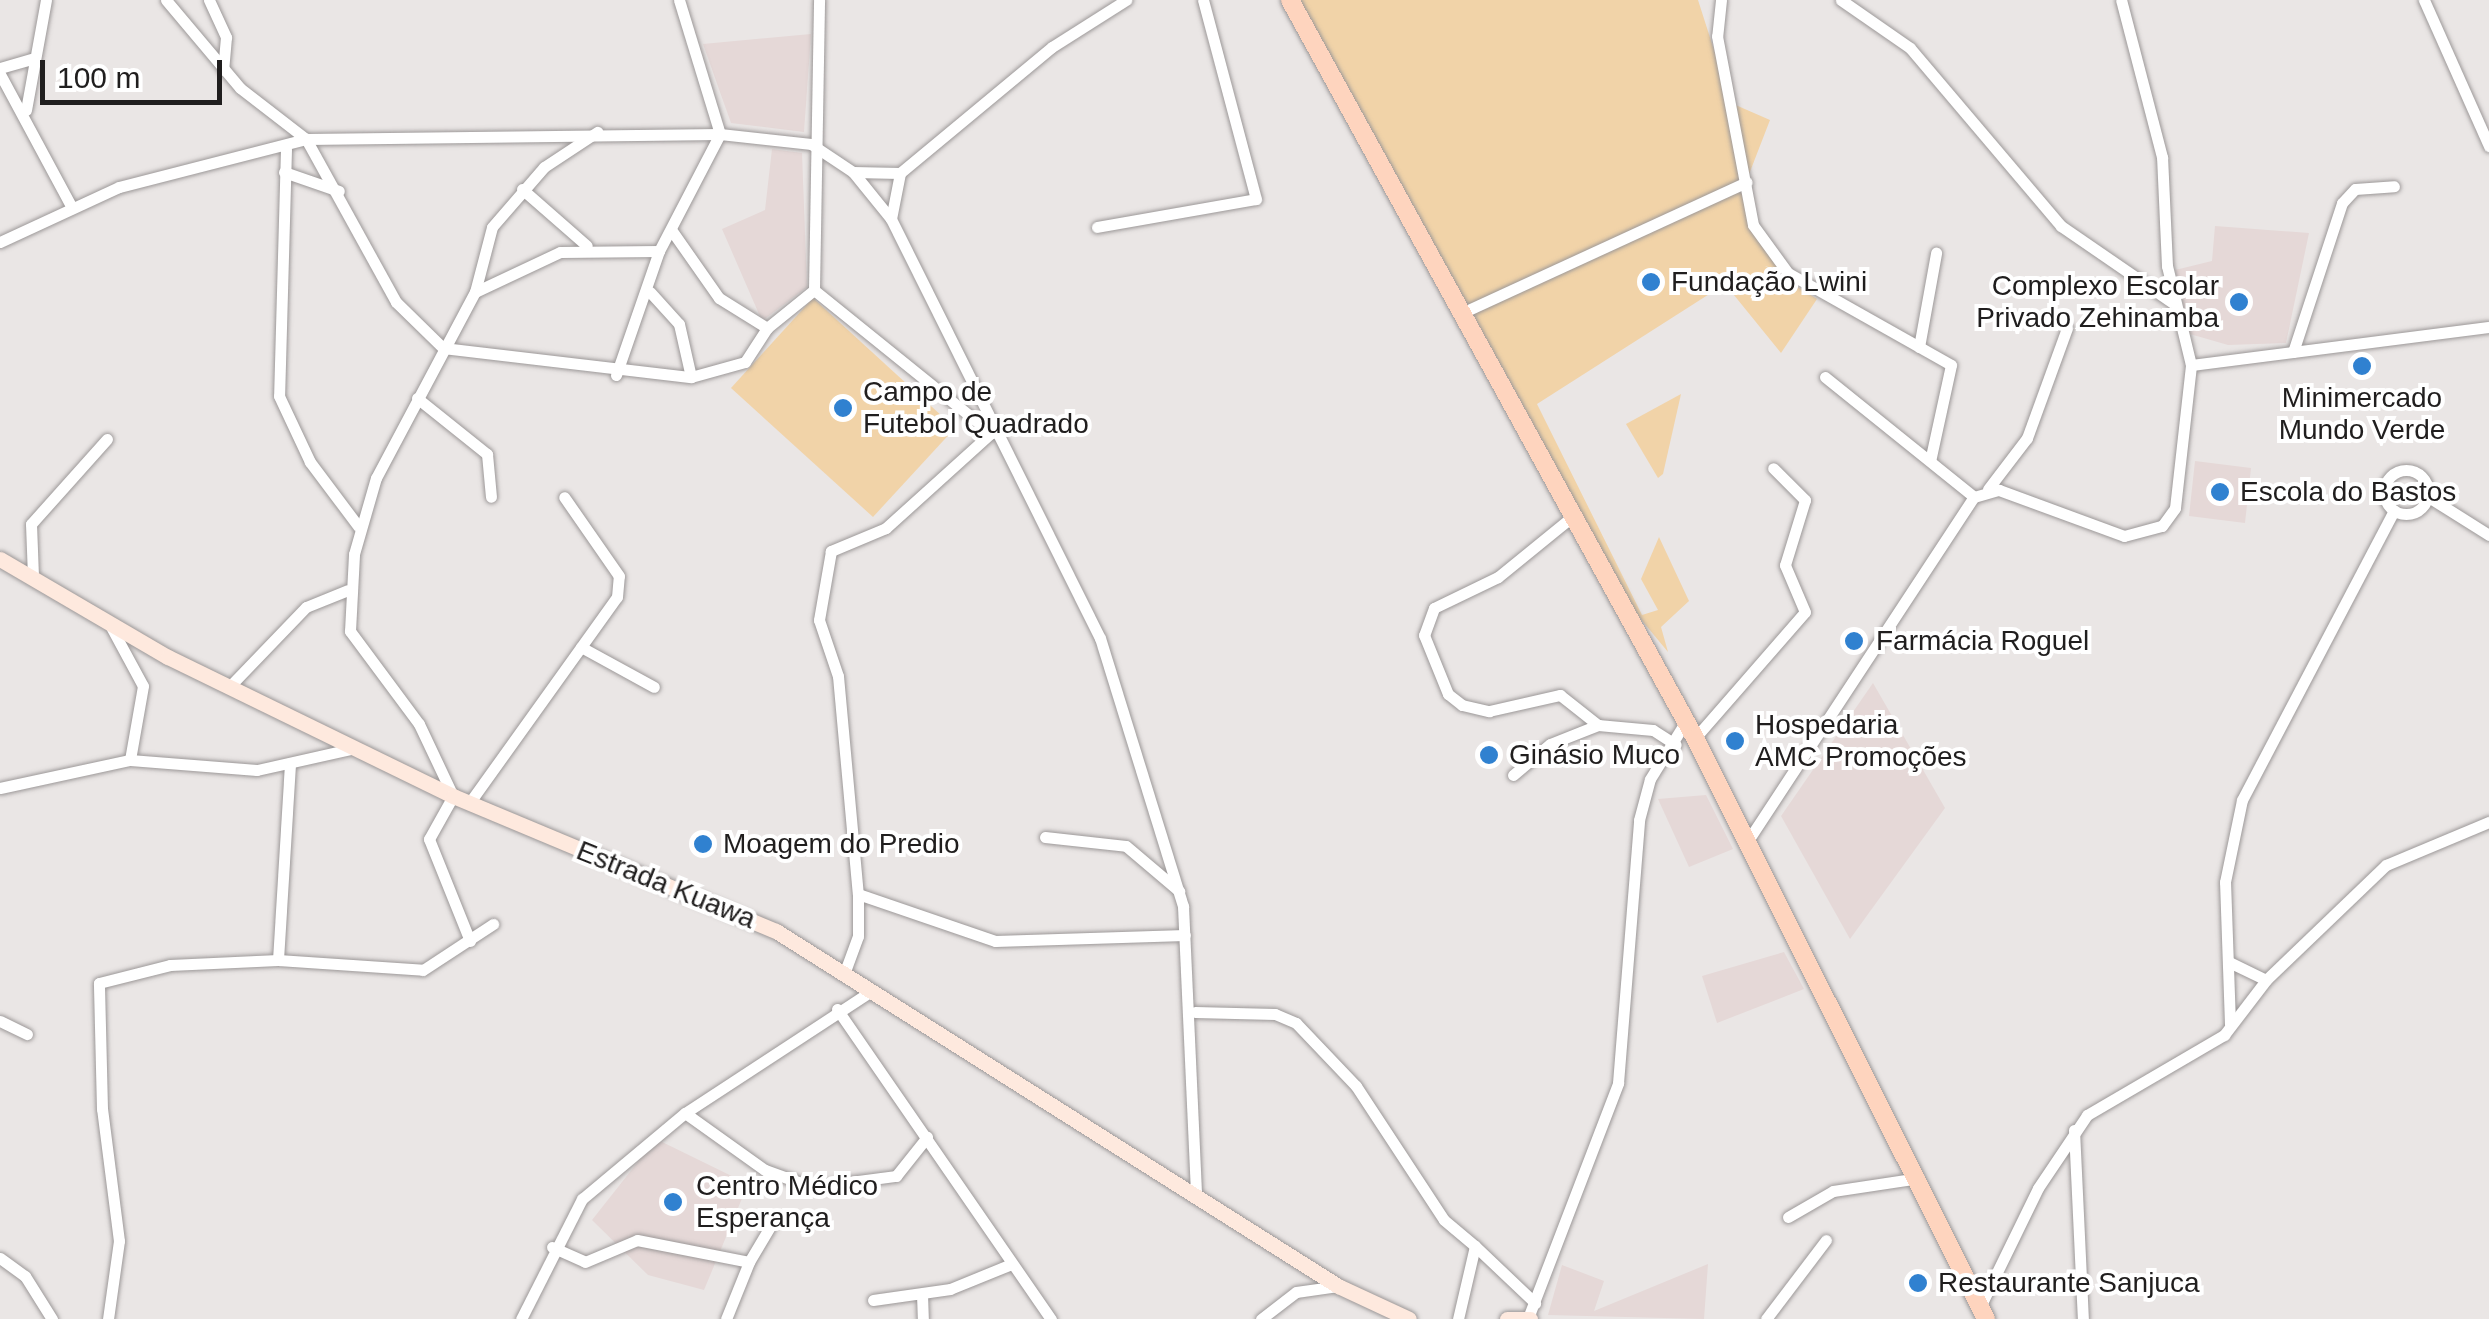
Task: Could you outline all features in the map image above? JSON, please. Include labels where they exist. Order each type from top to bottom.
[{"type":"main road","points":[[1290,0],[1691,729],[1919,1178],[1983,1313]]},
{"type":"street","points":[[26,110],[32,59],[46,0]]},
{"type":"street","points":[[166,0],[222,70],[306,139],[340,191],[396,302],[443,348],[616,375],[691,377],[744,362],[767,328],[814,290]]},
{"type":"street","points":[[209,0],[226,37],[222,70]]},
{"type":"street","points":[[616,375],[650,292],[659,251],[720,134],[679,0]]},
{"type":"street","points":[[819,0],[811,144],[814,290],[991,433]]},
{"type":"street","points":[[891,218],[900,173],[1052,47],[1126,0]]},
{"type":"street","points":[[1096,226],[1256,199],[1203,0]]},
{"type":"street","points":[[1721,0],[1718,36],[1753,225],[1788,274],[1951,365],[1930,461]]},
{"type":"street","points":[[1841,0],[1910,48],[2061,226],[2173,302]]},
{"type":"street","points":[[1988,488],[2107,532],[2145,536],[2162,526],[2179,486],[2191,366],[2173,302],[2162,157],[2121,0]]},
{"type":"street","points":[[2424,0],[2489,146]]},
{"type":"street","points":[[32,59],[0,71],[26,110],[72,206]]},
{"type":"street","points":[[470,940],[429,839],[452,796],[419,724],[350,631],[348,590],[358,526],[417,398],[475,292],[492,226],[522,190],[601,130]]},
{"type":"street","points":[[0,242],[72,206],[286,148],[306,139],[601,130],[720,134],[811,144],[853,172],[891,218],[991,433],[1100,638],[1179,891],[1195,1012],[1196,1192]]},
{"type":"street","points":[[286,148],[279,396],[310,462],[358,526]]},
{"type":"street","points":[[284,172],[340,191]]},
{"type":"street","points":[[853,172],[900,173]]},
{"type":"street","points":[[1464,312],[1746,182]]},
{"type":"street","points":[[2293,352],[2342,203],[2355,189],[2394,186]]},
{"type":"street","points":[[522,190],[587,246]]},
{"type":"street","points":[[672,231],[718,298],[767,328]]},
{"type":"street","points":[[475,292],[587,246],[659,251]]},
{"type":"street","points":[[1919,347],[1936,253]]},
{"type":"street","points":[[650,292],[679,324],[691,377]]},
{"type":"street","points":[[1749,839],[1974,497],[1988,488],[2027,438],[2066,328]]},
{"type":"street","points":[[2191,366],[2489,328]]},
{"type":"street","points":[[1825,377],[1974,497]]},
{"type":"street","points":[[417,398],[487,454],[491,496]]},
{"type":"street","points":[[844,974],[858,936],[858,894],[838,676],[818,620],[830,550],[886,528],[991,433]]},
{"type":"street","points":[[33,576],[32,524],[107,440]]},
{"type":"street","points":[[1531,1314],[1618,1083],[1639,820],[1650,778],[1676,745],[1805,612],[1785,565],[1805,500],[1772,468]]},
{"type":"street","points":[[2394,510],[2384,492],[2401,471],[2421,476],[2428,496],[2489,535]]},
{"type":"street","points":[[2394,510],[2414,512],[2428,496]]},
{"type":"street","points":[[470,802],[620,586],[564,497]]},
{"type":"street","points":[[2230,1024],[2225,882],[2242,800],[2394,510]]},
{"type":"street","points":[[1574,516],[1498,577],[1434,608],[1424,634],[1448,694],[1462,706],[1489,711],[1560,695],[1598,724],[1653,730],[1676,745]]},
{"type":"street","name":"Estrada Kuawa","points":[[0,559],[110,625],[452,796],[710,898],[844,974],[1196,1192],[1338,1286],[1409,1319]]},
{"type":"street","points":[[229,687],[306,608],[348,590]]},
{"type":"street","points":[[110,625],[143,686],[130,760]]},
{"type":"street","points":[[581,647],[654,687]]},
{"type":"street","points":[[1513,774],[1598,724]]},
{"type":"street","points":[[0,788],[130,760],[237,771],[355,748]]},
{"type":"street","points":[[278,960],[290,762]]},
{"type":"street","points":[[1983,1313],[2074,1130],[2230,1024],[2266,980],[2386,865],[2489,822]]},
{"type":"street","points":[[1045,837],[1126,846],[1179,891]]},
{"type":"street","points":[[858,894],[995,941],[1185,935]]},
{"type":"street","points":[[108,1319],[120,1241],[102,1109],[99,982],[170,965],[278,960],[423,970],[493,924]]},
{"type":"street","points":[[2229,962],[2266,980]]},
{"type":"street","points":[[521,1316],[552,1247],[582,1200],[685,1113],[870,992]]},
{"type":"street","points":[[838,1010],[928,1137],[1009,1265],[1051,1319]]},
{"type":"street","points":[[1195,1012],[1275,1014],[1296,1023],[1356,1086],[1444,1220],[1475,1246],[1531,1314]]},
{"type":"street","points":[[0,1021],[27,1034]]},
{"type":"street","points":[[685,1113],[765,1170],[812,1187],[896,1176],[928,1137]]},
{"type":"street","points":[[2074,1130],[2083,1319]]},
{"type":"street","points":[[1788,1217],[1834,1190],[1919,1178]]},
{"type":"street","points":[[726,1319],[749,1262],[771,1225]]},
{"type":"street","points":[[552,1247],[585,1262],[636,1240],[749,1262]]},
{"type":"street","points":[[1766,1319],[1826,1240]]},
{"type":"street","points":[[1458,1319],[1475,1246]]},
{"type":"street","points":[[0,1258],[25,1276],[52,1319]]},
{"type":"street","points":[[873,1300],[922,1294],[1009,1265]]},
{"type":"street","points":[[1261,1319],[1296,1292],[1338,1286]]},
{"type":"street","points":[[922,1294],[923,1319]]},
{"type":"street","points":[[1506,1319],[1531,1314]]},
{"type":"shaded area","points":[[1300,0],[1698,0],[1731,103],[1770,120],[1746,182],[1753,225],[1788,273],[1765,266],[1817,299],[1781,353],[1725,284],[1537,404],[1642,615],[1658,610],[1641,579],[1659,537],[1689,601],[1661,627],[1668,652],[1639,617]]},
{"type":"shaded area","points":[[811,34],[804,132],[731,123],[703,44]]},
{"type":"shaded area","points":[[772,149],[802,153],[807,287],[762,321],[722,229],[765,210]]},
{"type":"shaded area","name":"Complexo Escolar Privado Zehinamba","points":[[2215,226],[2309,233],[2286,343],[2228,345],[2190,334],[2175,270],[2212,261]]},
{"type":"shaded area","name":"Campo de Futebol Quadrado","points":[[813,298],[955,428],[873,517],[731,388]]},
{"type":"shaded area","points":[[1681,394],[1663,474],[1658,478],[1626,424]]},
{"type":"shaded area","name":"Escola do Bastos","points":[[2195,461],[2251,468],[2245,523],[2189,516]]},
{"type":"shaded area","points":[[1873,683],[1945,808],[1850,939],[1781,816]]},
{"type":"shaded area","points":[[1706,795],[1733,849],[1689,867],[1658,799]]},
{"type":"shaded area","points":[[1784,952],[1804,989],[1717,1023],[1702,976]]},
{"type":"shaded area","name":"Centro Médico Esperança","points":[[656,1139],[748,1184],[704,1290],[648,1275],[592,1220]]},
{"type":"shaded area","points":[[1708,1264],[1704,1319],[1548,1315],[1562,1265],[1604,1281],[1594,1311]]},
{"type":"place","name":"Fundação Lwini","points":[[1651,282]]},
{"type":"place","name":"Complexo Escolar Privado Zehinamba","points":[[2239,302]]},
{"type":"place","name":"Minimercado Mundo Verde","points":[[2362,366]]},
{"type":"place","name":"Campo de Futebol Quadrado","points":[[843,408]]},
{"type":"place","name":"Escola do Bastos","points":[[2220,492]]},
{"type":"place","name":"Farmácia Roguel","points":[[1854,641]]},
{"type":"place","name":"Hospedaria AMC Promoções","points":[[1735,741]]},
{"type":"place","name":"Ginásio Muco","points":[[1489,755]]},
{"type":"place","name":"Moagem do Predio","points":[[703,844]]},
{"type":"place","name":"Centro Médico Esperança","points":[[673,1202]]},
{"type":"place","name":"Restaurante Sanjuca","points":[[1918,1283]]}]
